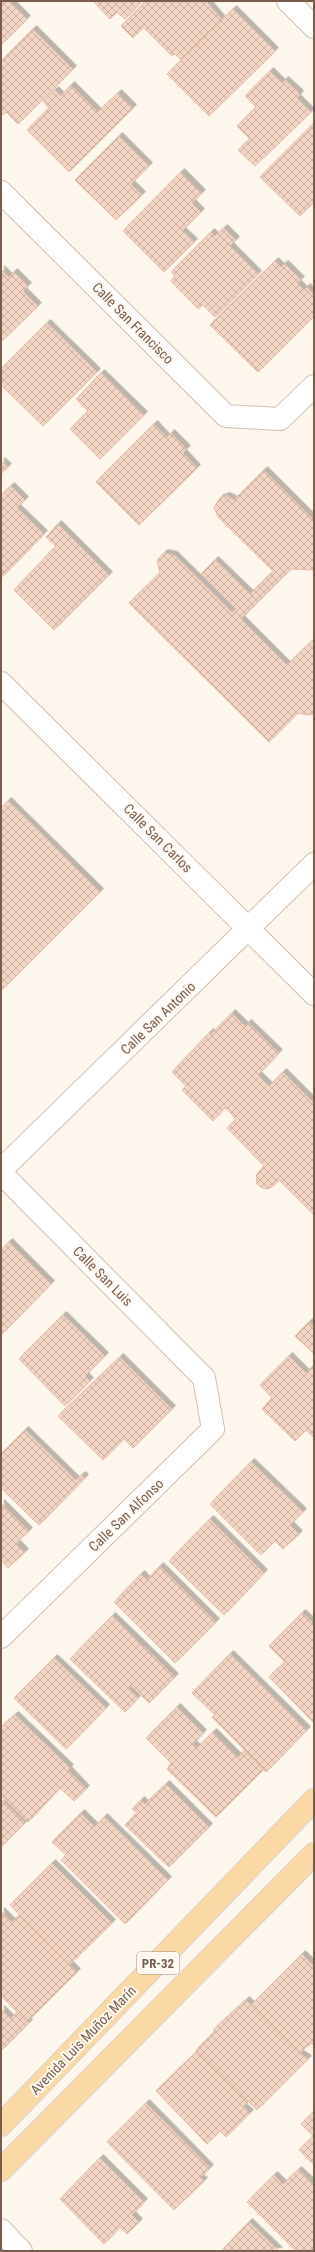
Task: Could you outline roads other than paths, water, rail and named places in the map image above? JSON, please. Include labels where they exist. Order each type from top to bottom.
[{"type":"main road","name":"Avenida Luis Muñoz Marín","points":[[1,2125],[314,1800]]},
{"type":"main road","name":"PR-32","points":[[1,2170],[314,1854]]},
{"type":"street","points":[[288,1],[314,27]]},
{"type":"street","name":"Calle San Francisco","points":[[1,192],[226,416],[280,419],[314,386]]},
{"type":"street","name":"Calle San Carlos","points":[[1,683],[314,994]]},
{"type":"street","name":"Calle San Antonio","points":[[1,1172],[250,929],[314,864]]},
{"type":"street","name":"Calle San Luis","points":[[1,1172],[204,1378]]},
{"type":"street","name":"Calle San Alfonso","points":[[1,1637],[213,1429],[204,1378]]},
{"type":"street","points":[[1,2230],[22,2251]]}]
